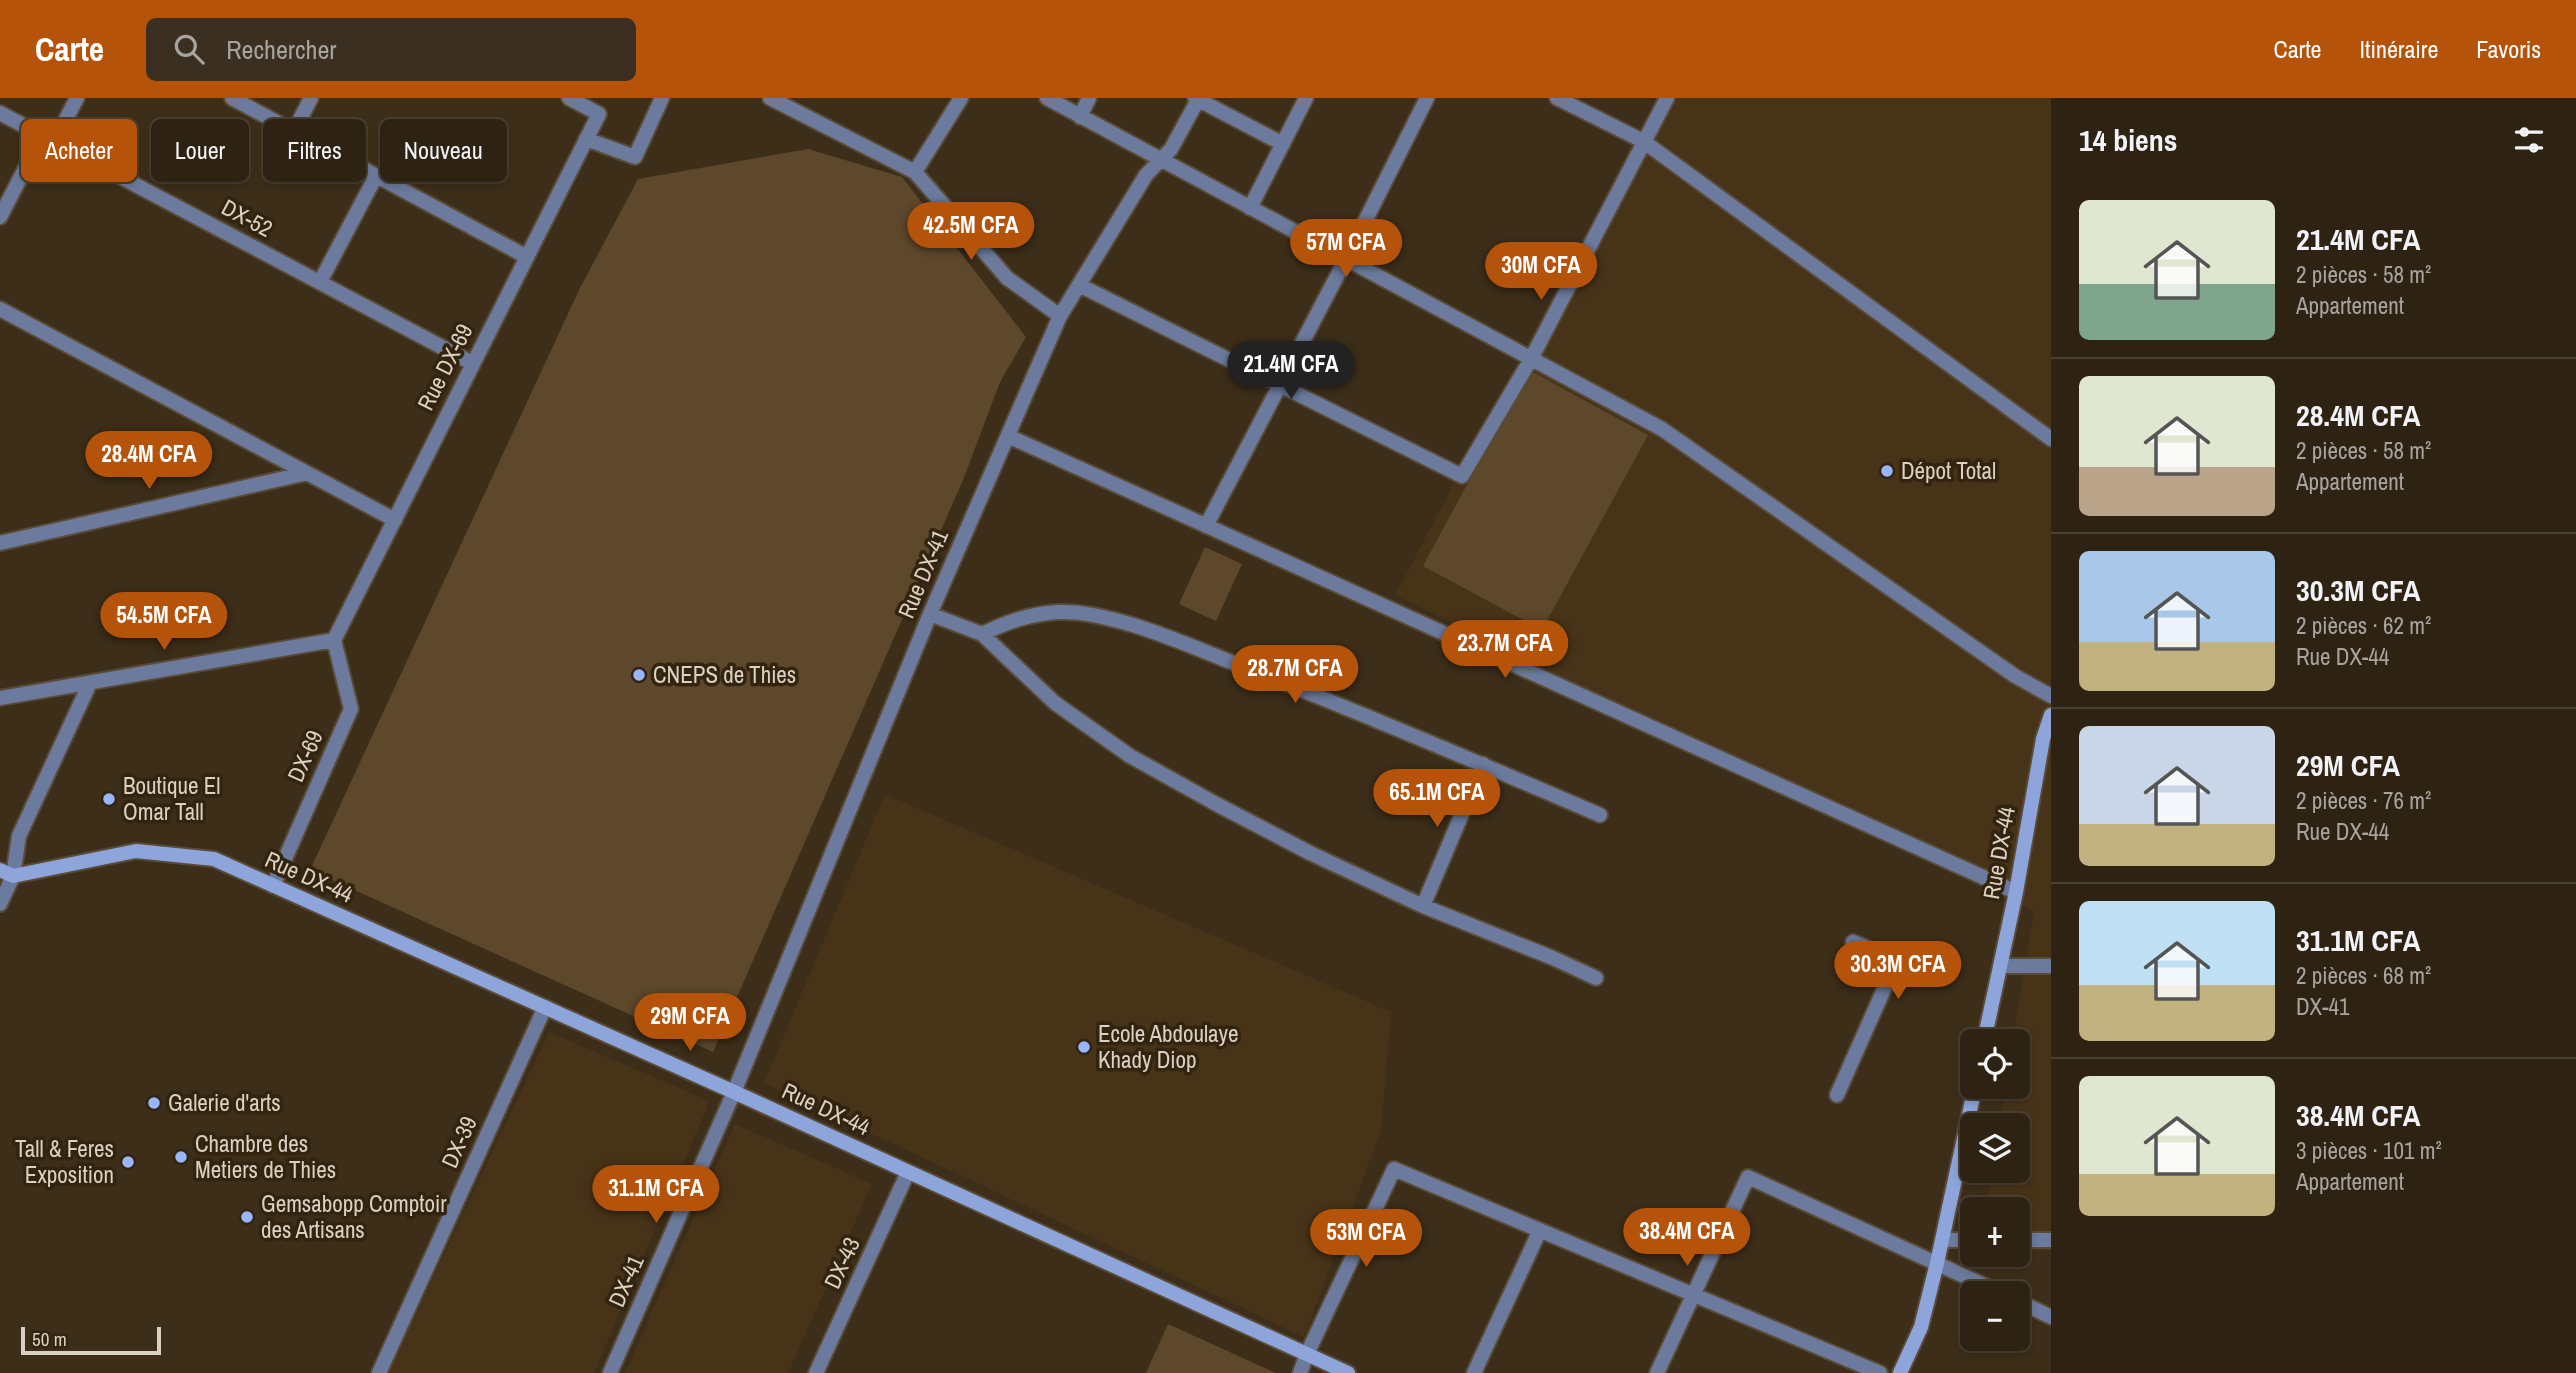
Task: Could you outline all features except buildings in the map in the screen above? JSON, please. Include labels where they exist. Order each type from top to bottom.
[{"type":"street","points":[[62,119],[77,98]]},
{"type":"street","points":[[232,98],[271,119]]},
{"type":"street","points":[[300,119],[311,98]]},
{"type":"street","name":"Rue DX-69","points":[[334,640],[599,114],[569,98]]},
{"type":"street","points":[[586,139],[635,157],[662,98]]},
{"type":"street","points":[[769,98],[915,172],[1007,278],[1060,316]]},
{"type":"street","points":[[915,172],[961,98]]},
{"type":"street","points":[[1047,98],[1662,429],[2015,676],[2051,696]]},
{"type":"street","points":[[1080,117],[1089,98]]},
{"type":"street","points":[[1250,208],[1306,98]]},
{"type":"street","points":[[1206,526],[1427,98]]},
{"type":"street","points":[[1557,98],[1643,141],[2051,439]]},
{"type":"street","points":[[1079,285],[1462,476],[1531,359],[1667,98]]},
{"type":"street","points":[[1198,99],[1283,144]]},
{"type":"street","name":"Rue DX-41","points":[[734,1092],[930,614],[1060,316],[1146,175],[1171,149],[1198,99]]},
{"type":"street","name":"DX-52","points":[[0,113],[21,124]]},
{"type":"street","points":[[366,171],[527,257]]},
{"type":"street","points":[[320,282],[376,176]]},
{"type":"street","points":[[0,217],[22,182]]},
{"type":"street","name":"DX-52","points":[[130,182],[472,363]]},
{"type":"street","points":[[0,309],[395,520]]},
{"type":"street","points":[[1008,436],[2016,892]]},
{"type":"street","points":[[0,543],[307,473]]},
{"type":"street","points":[[982,634],[1011,619],[1059,612],[1111,619],[1166,637],[1366,714],[1600,815]]},
{"type":"street","points":[[930,614],[982,634],[1055,702],[1130,756],[1310,853],[1423,906],[1596,978]]},
{"type":"street","points":[[0,698],[334,640]]},
{"type":"street","name":"DX-69","points":[[273,887],[351,709],[334,640]]},
{"type":"street","points":[[0,904],[19,836],[90,683]]},
{"type":"street","name":"Rue DX-44","points":[[1987,1029],[2051,715]]},
{"type":"street","points":[[1423,906],[1483,764]]},
{"type":"street","name":"Rue DX-44","points":[[7,873],[136,851],[214,859],[734,1092],[1349,1373]]},
{"type":"street","points":[[1837,1095],[1896,960],[1853,942]]},
{"type":"street","points":[[2001,966],[2051,966]]},
{"type":"street","name":"DX-39","points":[[379,1373],[545,1007]]},
{"type":"street","name":"DX-41","points":[[610,1373],[734,1092]]},
{"type":"street","points":[[1900,1373],[1921,1327],[1972,1099]]},
{"type":"street","points":[[1300,1373],[1394,1169],[1880,1373]]},
{"type":"street","name":"DX-43","points":[[816,1373],[908,1172]]},
{"type":"street","points":[[1657,1373],[1748,1177],[1975,1281]]},
{"type":"street","points":[[1474,1373],[1540,1230]]},
{"type":"street","points":[[1942,1240],[1960,1240]]},
{"type":"street","points":[[2030,1240],[2051,1240]]},
{"type":"street","points":[[2030,1307],[2051,1317]]},
{"type":"shaded area","points":[[1658,98],[2051,98],[2051,1251],[2030,1250],[2030,1197],[1988,1197],[1991,1183],[2030,1183],[2030,1113],[2002,1113],[2004,1099],[2030,1099],[2030,1029],[2015,1029],[2034,911],[1395,595]]},
{"type":"shaded area","name":"CNEPS de Thies","points":[[808,149],[902,177],[1026,337],[1000,382],[963,480],[713,1052],[310,870],[579,290],[638,179]]},
{"type":"shaded area","points":[[1529,370],[1648,435],[1542,630],[1423,566]]},
{"type":"shaded area","points":[[1205,547],[1242,564],[1216,621],[1179,604]]},
{"type":"shaded area","name":"Ecole Abdoulaye Khady Diop","points":[[885,794],[1391,1012],[1381,1131],[1304,1337],[764,1083]]},
{"type":"shaded area","points":[[549,1032],[710,1101],[594,1373],[388,1373]]},
{"type":"shaded area","points":[[735,1124],[872,1184],[788,1373],[625,1373]]},
{"type":"shaded area","points":[[1168,1324],[1276,1373],[1146,1373]]},
{"type":"place","name":"Dépot Total","points":[[1887,471]]},
{"type":"place","name":"CNEPS de Thies","points":[[639,675]]},
{"type":"place","name":"Boutique El Omar Tall","points":[[109,799]]},
{"type":"place","name":"Ecole Abdoulaye Khady Diop","points":[[1084,1047]]},
{"type":"place","name":"Galerie d'arts","points":[[154,1103]]},
{"type":"place","name":"Chambre des Metiers de Thies","points":[[181,1157]]},
{"type":"place","name":"Tall & Feres Exposition","points":[[128,1162]]},
{"type":"place","name":"Gemsabopp Comptoir des Artisans","points":[[247,1217]]}]
